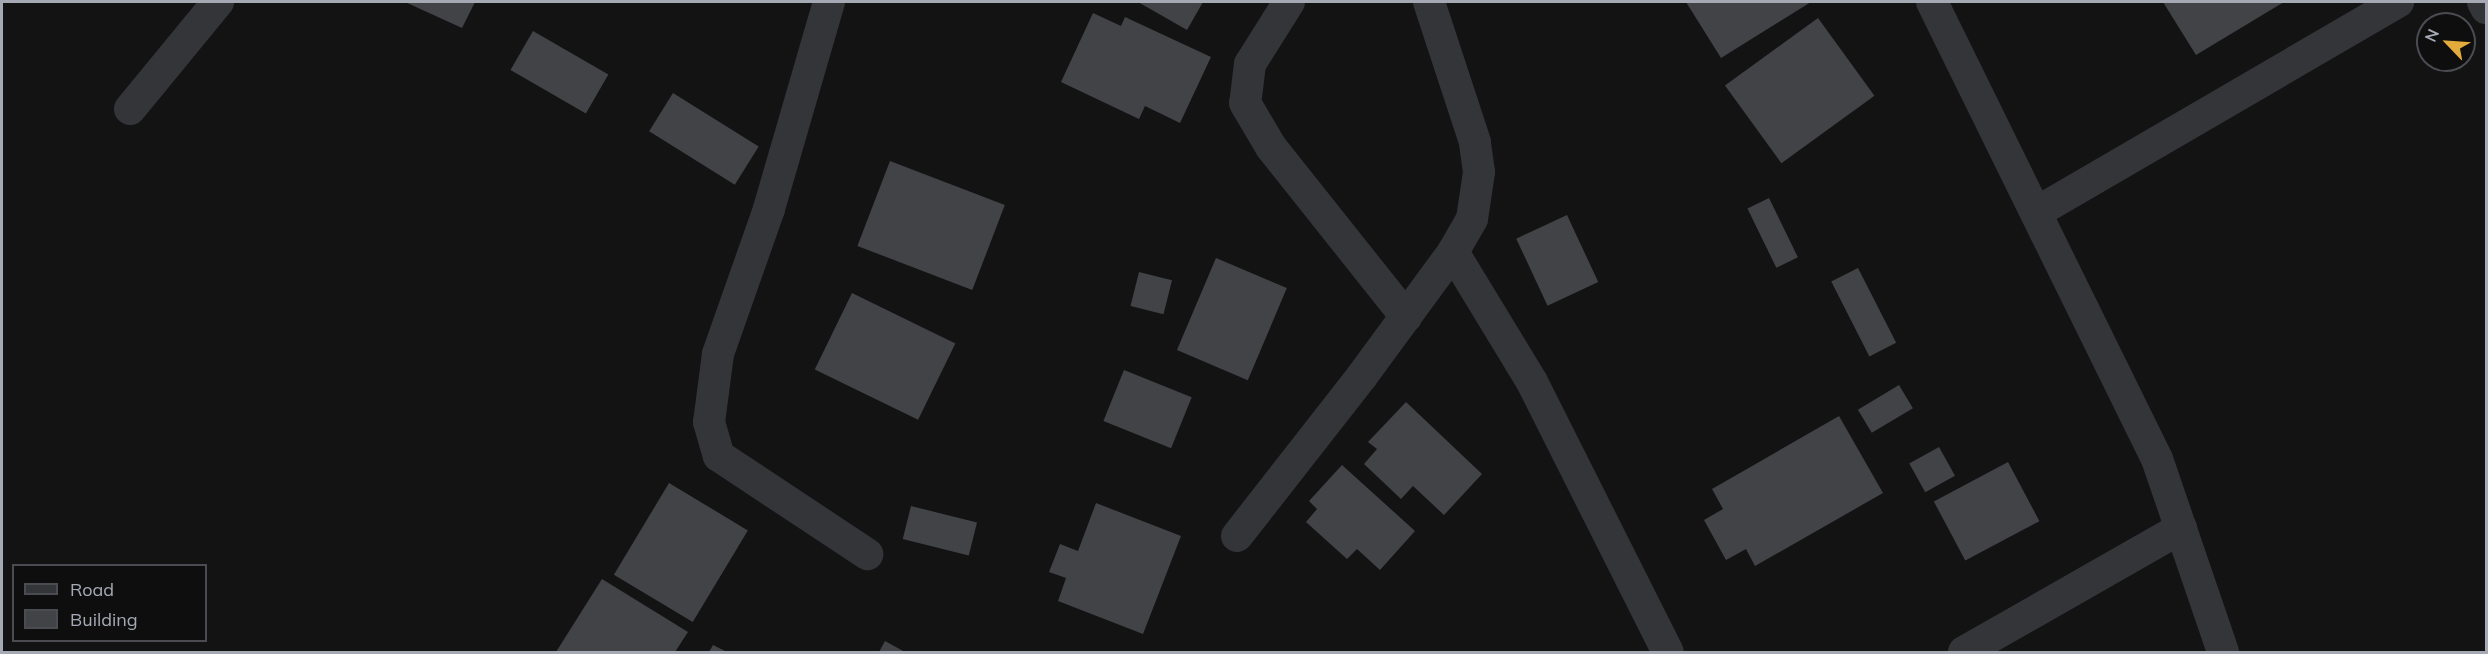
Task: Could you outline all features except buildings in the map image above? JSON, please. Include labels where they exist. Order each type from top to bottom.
[{"type":"street","points":[[130,109],[218,2]]},
{"type":"street","points":[[829,2],[769,209],[718,354],[709,422],[719,456],[867,554]]},
{"type":"street","points":[[1289,2],[1250,64],[1245,103],[1270,147],[1406,317]]},
{"type":"street","points":[[1237,536],[1406,317],[1453,252],[1472,219],[1479,172],[1470,122],[1429,2]]},
{"type":"street","points":[[1932,2],[2157,459],[2223,652]]},
{"type":"street","points":[[2037,212],[2398,2]]},
{"type":"street","points":[[2483,2],[2487,8]]},
{"type":"street","points":[[1453,252],[1532,382],[1668,652]]},
{"type":"street","points":[[1964,652],[2181,528]]}]
